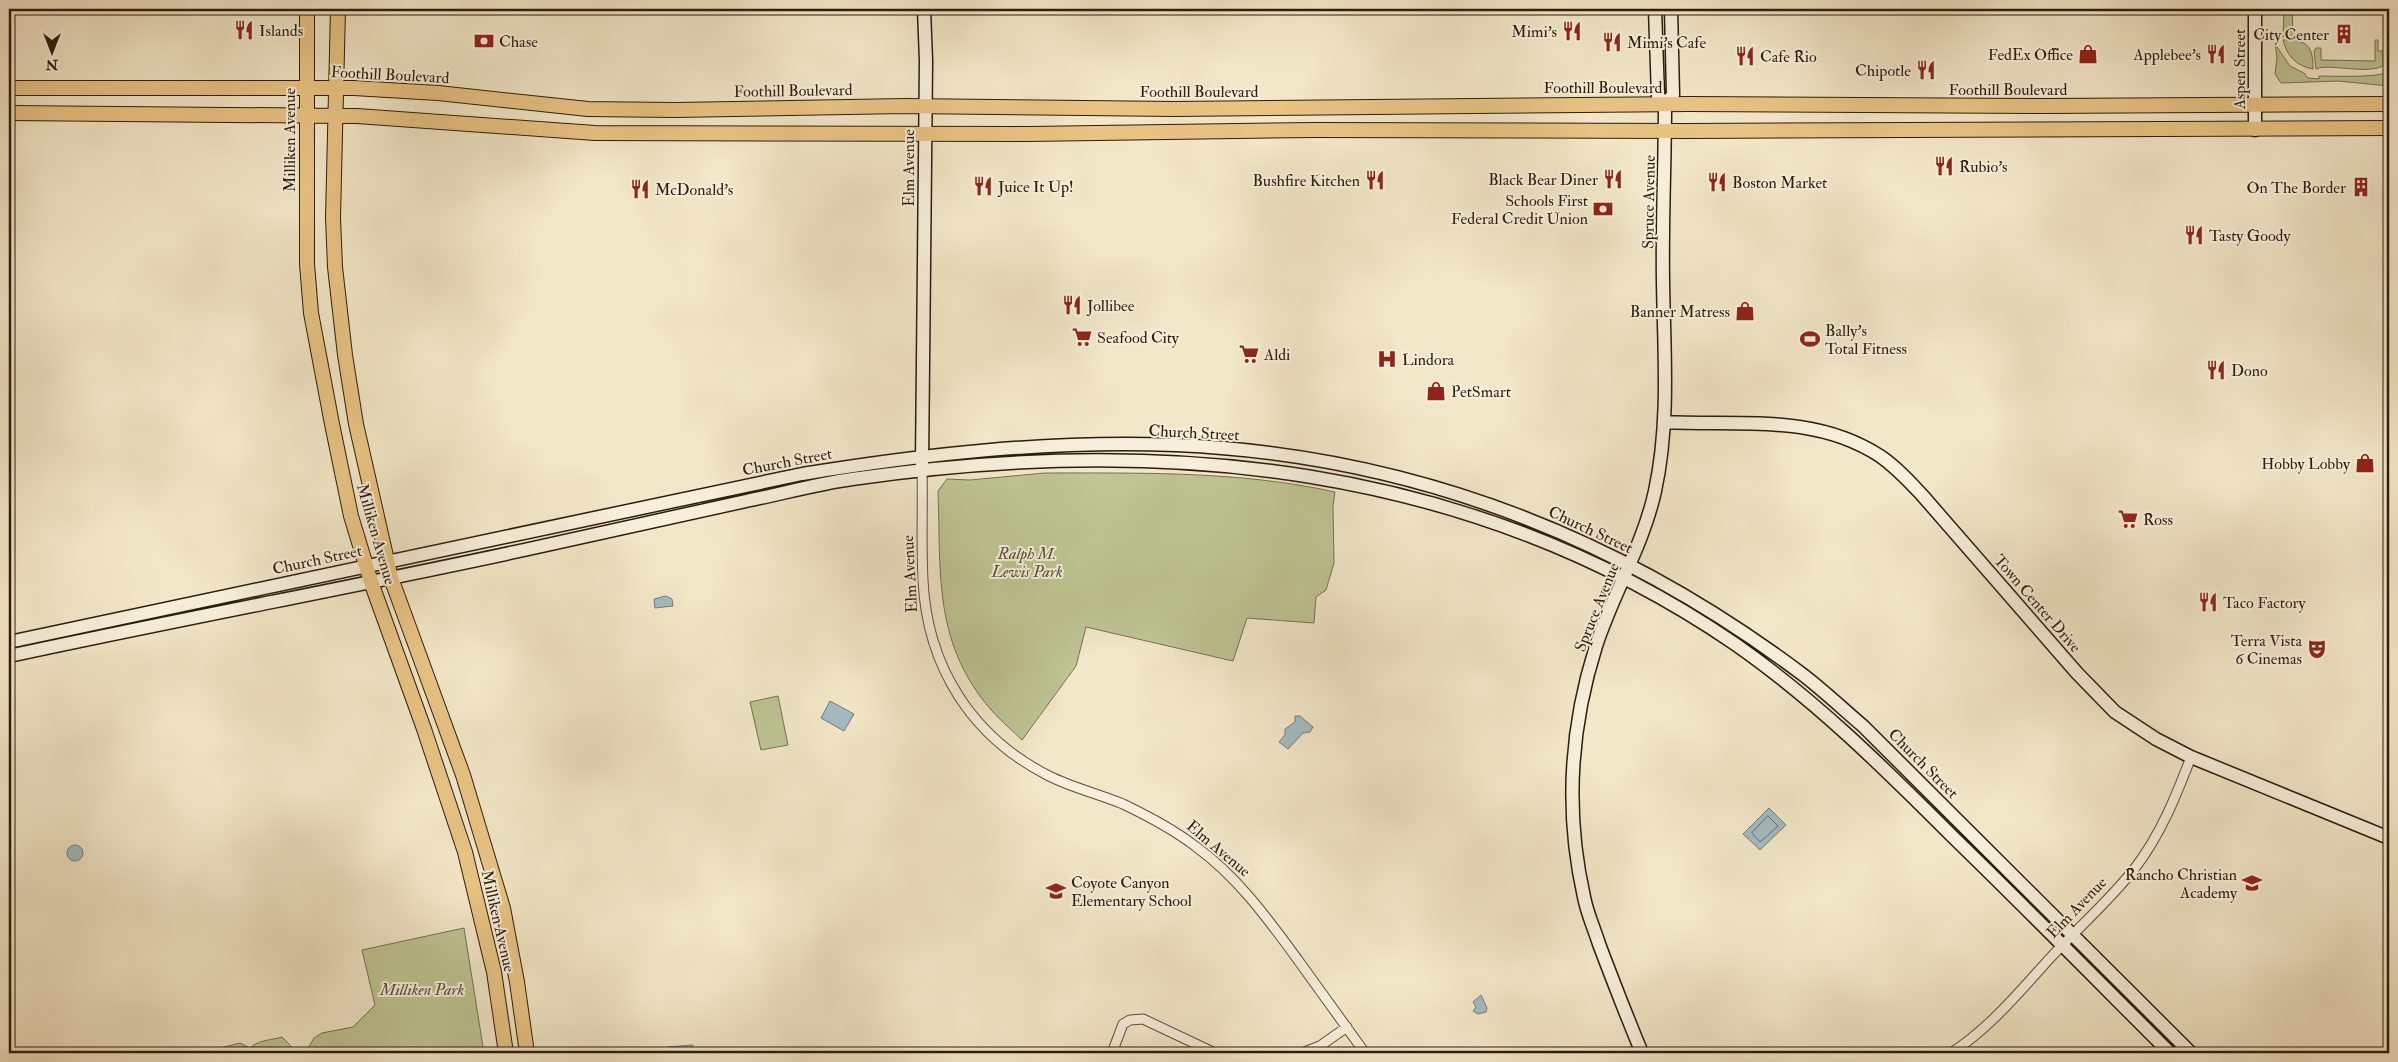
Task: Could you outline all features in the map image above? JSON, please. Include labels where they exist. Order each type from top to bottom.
[{"type":"main road","name":"Milliken Avenue","points":[[308,9],[306,226],[311,313],[351,516],[371,582],[428,738],[465,852],[494,972],[506,1053]]},
{"type":"main road","name":"Milliken Avenue","points":[[338,9],[335,267],[345,355],[356,424],[391,578],[463,775],[503,908],[517,982],[527,1053]]},
{"type":"main road","name":"Elm Avenue","points":[[922,469],[924,106],[926,61],[924,9]]},
{"type":"main road","name":"Spruce Avenue","points":[[1642,1053],[1587,909],[1573,830],[1572,762],[1583,689],[1597,644],[1631,565],[1655,492],[1665,422],[1663,274],[1665,131],[1664,104],[1658,96],[1655,9]]},
{"type":"main road","name":"Spruce Avenue","points":[[1664,104],[1673,95],[1671,9]]},
{"type":"main road","name":"Aspen Street","points":[[2255,9],[2255,130]]},
{"type":"main road","name":"Foothill Boulevard","points":[[9,88],[338,88],[438,92],[588,109],[674,110],[924,106],[1174,109],[1664,104],[2061,106],[2389,104]]},
{"type":"main road","points":[[9,114],[336,116],[420,119],[580,132],[924,134],[1303,130],[2255,130],[2389,128]]},
{"type":"main road","name":"Town Center Drive","points":[[1665,422],[1799,426],[1847,439],[1881,457],[1922,495],[2096,694],[2136,727],[2191,757],[2389,838]]},
{"type":"main road","name":"Church Street","points":[[9,642],[366,566],[386,560],[802,474],[922,456],[1011,448],[1175,445],[1242,450],[1352,467],[1473,498],[1537,521],[1631,565],[1711,612],[1805,676],[1863,726],[2191,1053]]},
{"type":"main road","name":"Church Street","points":[[9,656],[391,578],[844,480],[922,469],[1020,462],[1160,461],[1234,465],[1348,482],[1470,514],[1543,540],[1625,578],[1678,608],[1734,644],[1812,704],[1862,747],[2170,1053]]},
{"type":"main road","points":[[1348,482],[1352,467]]},
{"type":"street","name":"Elm Avenue","points":[[922,469],[923,581],[927,617],[936,651],[956,695],[985,730],[1028,764],[1050,776],[1123,804],[1162,824],[1197,847],[1245,891],[1365,1053]]},
{"type":"street","name":"Elm Avenue","points":[[1951,1053],[1966,1044],[2010,1003],[2135,868],[2160,830],[2176,799],[2191,757]]},
{"type":"street","points":[[1112,1053],[1123,1024],[1130,1020],[1142,1019],[1215,1053]]},
{"type":"street","points":[[1302,1053],[1320,1046],[1347,1027]]},
{"type":"green space","points":[[2284,9],[2292,9],[2293,31],[2294,33],[2305,33],[2303,38],[2283,37]]},
{"type":"green space","points":[[2283,40],[2298,41],[2307,46],[2312,54],[2313,69],[2297,63],[2287,51]]},
{"type":"green space","points":[[2375,40],[2378,40],[2378,51],[2383,51],[2383,59],[2389,60],[2384,66],[2365,69],[2323,67],[2316,69],[2314,51],[2316,48],[2321,48],[2321,60],[2375,61]]},
{"type":"green space","points":[[2275,44],[2290,66],[2304,73],[2308,78],[2319,79],[2319,76],[2364,76],[2389,72],[2389,86],[2338,81],[2281,83],[2275,74],[2277,57]]},
{"type":"green space","name":"Ralph M. Lewis Park","points":[[1045,473],[1154,473],[1227,477],[1299,485],[1335,492],[1333,506],[1334,563],[1326,590],[1316,597],[1314,623],[1247,618],[1233,661],[1086,627],[1076,666],[1022,740],[987,705],[970,680],[957,655],[943,603],[939,548],[938,491],[947,479],[970,480]]},
{"type":"green space","points":[[778,696],[788,745],[761,750],[750,702]]},
{"type":"green space","name":"Milliken Park","points":[[464,928],[484,1053],[301,1053],[307,1050],[314,1038],[322,1033],[353,1027],[375,1005],[362,950]]},
{"type":"green space","points":[[282,1037],[298,1053],[222,1053],[220,1048],[240,1043],[250,1048],[261,1042]]},
{"type":"water","points":[[666,596],[672,599],[673,606],[655,608],[654,599]]},
{"type":"water","points":[[830,701],[854,714],[844,731],[821,718]]},
{"type":"water","points":[[1295,716],[1300,716],[1313,727],[1310,732],[1303,733],[1288,749],[1279,742],[1285,735],[1285,729],[1295,722]]},
{"type":"water","points":[[1769,808],[1786,825],[1760,850],[1743,834]]},
{"type":"water","points":[[75,845],[83,853],[75,861],[67,853]]},
{"type":"water","points":[[1481,995],[1487,1008],[1486,1012],[1478,1014],[1473,1011],[1476,1007],[1473,1002]]},
{"type":"water","points":[[693,1045],[693,1053],[667,1053],[667,1047]]},
{"type":"place","name":"Islands","points":[[244,30]]},
{"type":"place","name":"Mimi's","points":[[1572,31]]},
{"type":"place","name":"City Center","points":[[2344,34]]},
{"type":"place","name":"Chase","points":[[484,41]]},
{"type":"place","name":"Mimi's Cafe","points":[[1612,42]]},
{"type":"place","name":"FedEx Office","points":[[2088,54]]},
{"type":"place","name":"Applebee's","points":[[2216,54]]},
{"type":"place","name":"Cafe Rio","points":[[1745,56]]},
{"type":"place","name":"Chipotle","points":[[1926,70]]},
{"type":"place","name":"Rubio's","points":[[1944,166]]},
{"type":"place","name":"Black Bear Diner","points":[[1613,179]]},
{"type":"place","name":"Bushfire Kitchen","points":[[1375,180]]},
{"type":"place","name":"Boston Market","points":[[1717,182]]},
{"type":"place","name":"Juice It Up!","points":[[983,186]]},
{"type":"place","name":"On The Border","points":[[2361,187]]},
{"type":"place","name":"McDonald's","points":[[640,189]]},
{"type":"place","name":"Schools First Federal Credit Union","points":[[1603,209]]},
{"type":"place","name":"Tasty Goody","points":[[2194,235]]},
{"type":"place","name":"Jollibee","points":[[1072,305]]},
{"type":"place","name":"Banner Matress","points":[[1745,311]]},
{"type":"place","name":"Seafood City","points":[[1082,337]]},
{"type":"place","name":"Bally's Total Fitness","points":[[1810,339]]},
{"type":"place","name":"Aldi","points":[[1249,354]]},
{"type":"place","name":"Lindora","points":[[1387,359]]},
{"type":"place","name":"Dono","points":[[2216,370]]},
{"type":"place","name":"PetSmart","points":[[1436,391]]},
{"type":"place","name":"Hobby Lobby","points":[[2365,463]]},
{"type":"place","name":"Ross","points":[[2128,519]]},
{"type":"place","name":"Taco Factory","points":[[2208,602]]},
{"type":"place","name":"Terra Vista 6 Cinemas","points":[[2317,649]]},
{"type":"place","name":"Rancho Christian Academy","points":[[2252,883]]},
{"type":"place","name":"Coyote Canyon Elementary School","points":[[1056,891]]}]
